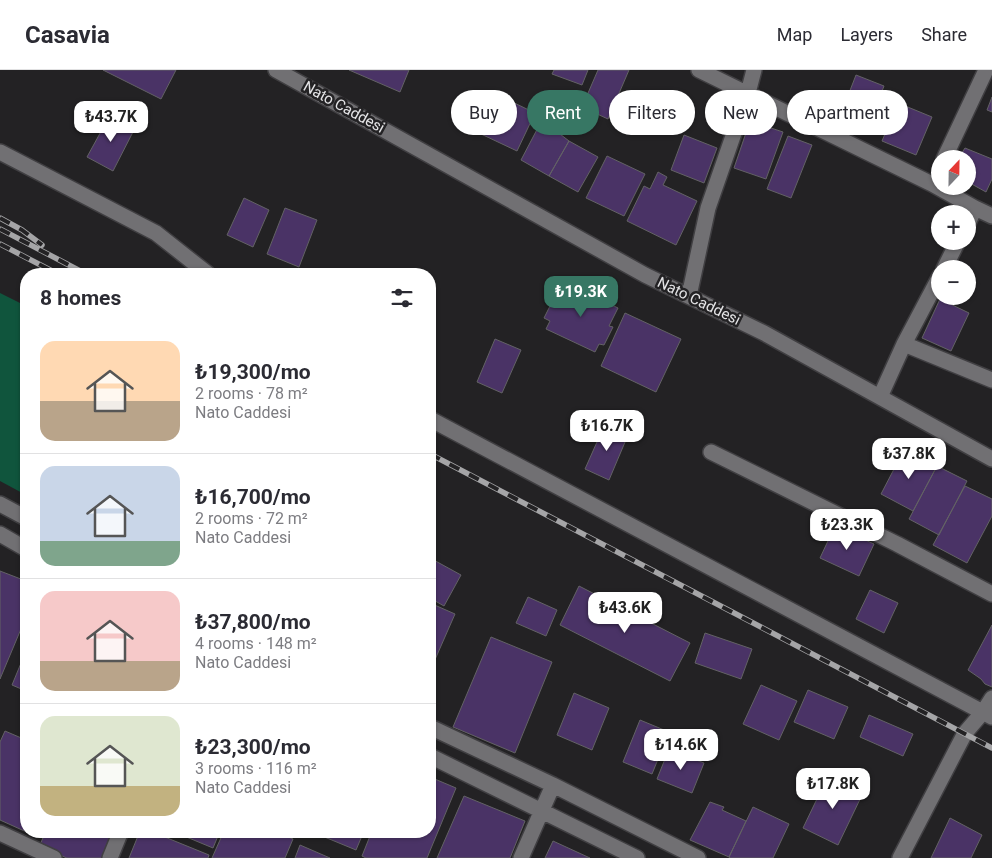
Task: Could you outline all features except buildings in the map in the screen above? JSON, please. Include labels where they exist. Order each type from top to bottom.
[{"type":"street","points":[[699,70],[742,90]]},
{"type":"street","points":[[749,90],[754,70]]},
{"type":"street","points":[[948,150],[986,70]]},
{"type":"street","name":"Nato Caddesi","points":[[279,71],[645,275],[764,333],[992,459]]},
{"type":"street","points":[[777,107],[931,184]]},
{"type":"street","points":[[689,296],[708,208],[733,135]]},
{"type":"street","points":[[0,152],[156,233],[200,268]]},
{"type":"street","points":[[952,195],[970,205]]},
{"type":"street","points":[[976,208],[992,216]]},
{"type":"street","points":[[880,397],[904,344],[931,293]]},
{"type":"street","points":[[904,344],[992,380]]},
{"type":"street","points":[[436,422],[988,714]]},
{"type":"street","points":[[711,452],[992,594]]},
{"type":"street","points":[[0,504],[20,515]]},
{"type":"street","points":[[0,534],[20,546]]},
{"type":"street","points":[[900,858],[965,734],[988,714],[992,698]]},
{"type":"street","points":[[436,730],[553,785],[698,858]]},
{"type":"street","points":[[436,759],[636,858]]},
{"type":"street","points":[[521,858],[553,785]]},
{"type":"street","points":[[0,833],[54,858]]},
{"type":"street","points":[[110,858],[117,838]]},
{"type":"green space","points":[[0,293],[20,303],[20,492],[0,481]]},
{"type":"railway","points":[[0,218],[22,230],[42,245]]},
{"type":"railway","points":[[0,229],[75,268]]},
{"type":"railway","points":[[0,244],[46,268]]},
{"type":"railway","points":[[436,457],[992,748]]}]
